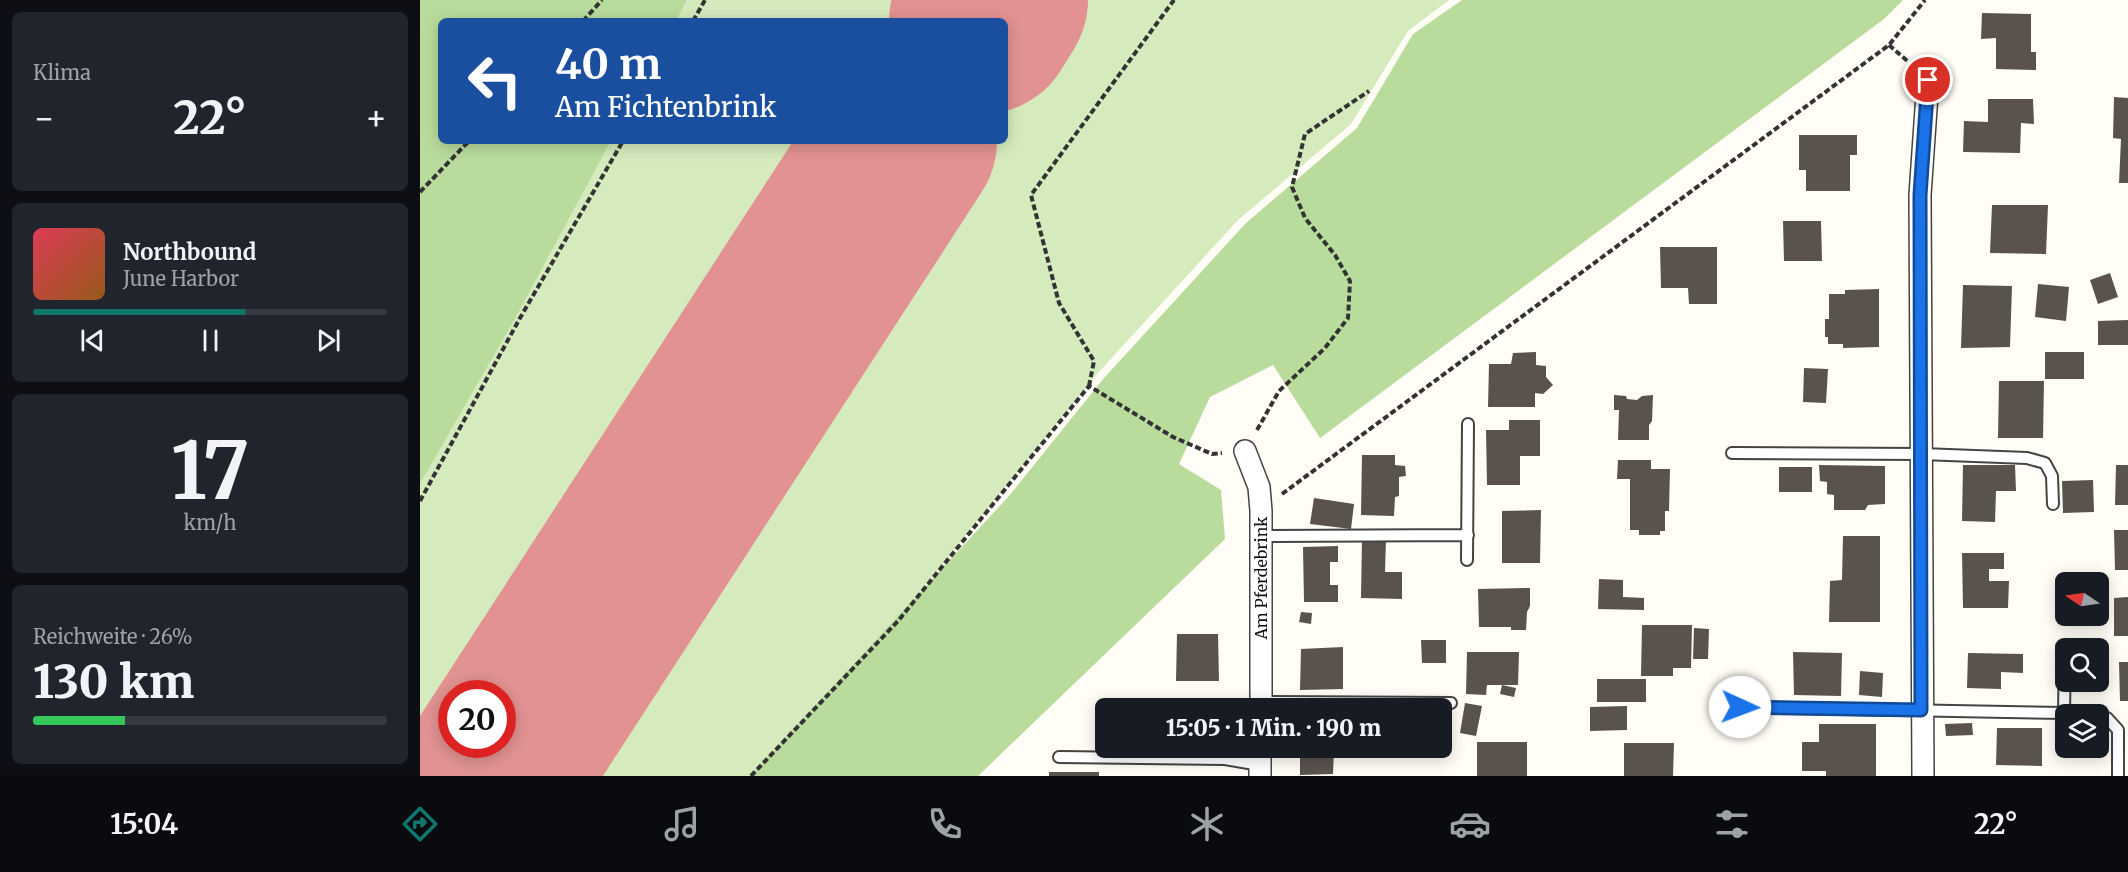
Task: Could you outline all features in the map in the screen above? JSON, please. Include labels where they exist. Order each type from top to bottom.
[{"type":"street","points":[[1923,776],[1920,203],[1928,80]]},
{"type":"street","name":"Am Pferdebrink","points":[[1245,451],[1259,487],[1262,512],[1261,698]]},
{"type":"lane","points":[[1467,560],[1468,424]]},
{"type":"lane","points":[[1732,453],[1922,454],[2027,458],[2045,463],[2052,476],[2054,504]]},
{"type":"lane","points":[[1262,536],[1468,535]]},
{"type":"lane","points":[[1740,707],[2055,714]]},
{"type":"lane","points":[[2109,720],[2118,730],[2118,776]]},
{"type":"lane","points":[[1059,757],[1225,759],[1260,763]]},
{"type":"path","points":[[585,18],[602,0]]},
{"type":"path","points":[[695,18],[705,0]]},
{"type":"path","points":[[751,776],[898,621],[1089,386],[1094,361],[1059,303],[1031,195],[1174,0]]},
{"type":"path","points":[[1262,512],[1291,487],[1889,45],[1925,0]]},
{"type":"path","points":[[1089,386],[1173,437],[1212,454],[1245,451],[1279,391],[1325,348],[1348,318],[1350,281],[1335,255],[1305,218],[1293,187],[1305,134],[1369,91]]},
{"type":"path","points":[[420,192],[466,144]]},
{"type":"path","points":[[420,501],[520,318],[622,144]]},
{"type":"green space","points":[[420,0],[687,0],[678,18],[438,18],[438,144],[609,144],[515,319],[420,484]]},
{"type":"green space","points":[[687,0],[1449,0],[1408,31],[1351,124],[1237,221],[1098,373],[897,619],[750,776],[420,776],[420,484],[515,319],[609,144],[1008,144],[1008,18],[678,18]]},
{"type":"green space","points":[[1462,0],[1903,0],[1884,19],[1320,438],[1273,365],[1210,397],[1179,464],[1221,490],[1225,539],[978,776],[750,776],[1009,496],[1104,378],[1246,223],[1357,128],[1413,34]]},
{"type":"building","points":[[1982,13],[2031,14],[2031,52],[2036,52],[2036,70],[1996,69],[1996,38],[1981,39]]},
{"type":"building","points":[[2114,97],[2128,98],[2128,183],[2119,183],[2121,139],[2113,138]]},
{"type":"building","points":[[1988,99],[2033,99],[2034,124],[2021,123],[2020,153],[1963,152],[1964,121],[1988,122]]},
{"type":"building","points":[[1799,135],[1857,135],[1857,155],[1850,155],[1850,191],[1806,191],[1806,170],[1799,170]]},
{"type":"building","points":[[1992,205],[2048,205],[2046,254],[1990,253]]},
{"type":"building","points":[[1783,221],[1821,221],[1822,261],[1784,261]]},
{"type":"building","points":[[1660,247],[1717,247],[1717,304],[1689,304],[1688,288],[1661,288]]},
{"type":"building","points":[[2110,273],[2118,297],[2098,304],[2090,280]]},
{"type":"building","points":[[2038,284],[2069,287],[2066,321],[2035,317]]},
{"type":"building","points":[[1963,285],[2012,286],[2010,347],[1961,348]]},
{"type":"building","points":[[1879,289],[1879,347],[1843,348],[1843,344],[1828,344],[1828,337],[1825,337],[1825,319],[1829,319],[1829,294],[1845,294],[1845,290]]},
{"type":"building","points":[[2128,320],[2128,345],[2098,345],[2098,321]]},
{"type":"building","points":[[1536,352],[1536,365],[1546,366],[1546,377],[1553,385],[1543,394],[1535,393],[1535,407],[1488,407],[1489,364],[1511,364],[1513,353]]},
{"type":"building","points":[[2045,352],[2084,352],[2084,379],[2045,379]]},
{"type":"building","points":[[1804,368],[1828,369],[1826,403],[1803,402]]},
{"type":"building","points":[[1999,381],[2044,381],[2043,438],[1998,438]]},
{"type":"building","points":[[1614,395],[1637,400],[1642,396],[1653,395],[1649,440],[1618,440],[1619,410],[1614,410]]},
{"type":"building","points":[[1509,420],[1540,420],[1540,456],[1520,456],[1520,485],[1487,485],[1486,430],[1509,430]]},
{"type":"building","points":[[1362,455],[1395,455],[1395,465],[1405,466],[1406,476],[1399,477],[1399,496],[1395,497],[1394,516],[1361,515]]},
{"type":"building","points":[[1618,460],[1651,460],[1651,469],[1670,469],[1669,511],[1665,511],[1665,531],[1660,531],[1660,535],[1639,535],[1639,530],[1630,530],[1630,479],[1617,479]]},
{"type":"building","points":[[1819,465],[1885,466],[1885,504],[1868,505],[1865,510],[1834,510],[1834,495],[1827,494],[1827,482],[1820,481]]},
{"type":"building","points":[[1963,465],[2015,465],[2016,491],[1996,491],[1995,522],[1962,521]]},
{"type":"building","points":[[2116,465],[2128,465],[2128,505],[2115,505]]},
{"type":"building","points":[[1779,467],[1812,467],[1812,492],[1779,492]]},
{"type":"building","points":[[2093,480],[2094,512],[2063,513],[2062,481]]},
{"type":"building","points":[[1314,498],[1354,504],[1351,529],[1310,524]]},
{"type":"building","points":[[1541,510],[1540,563],[1502,563],[1502,511]]},
{"type":"building","points":[[2114,530],[2128,530],[2128,570],[2115,570]]},
{"type":"building","points":[[1843,536],[1880,536],[1880,622],[1829,622],[1830,581],[1842,580]]},
{"type":"building","points":[[1362,538],[1386,539],[1385,572],[1402,572],[1402,599],[1361,598]]},
{"type":"building","points":[[1338,546],[1338,562],[1330,562],[1330,585],[1338,585],[1338,602],[1304,602],[1303,547]]},
{"type":"building","points":[[1962,553],[2004,553],[2004,569],[1989,569],[1989,581],[2009,581],[2008,608],[1963,608]]},
{"type":"building","points":[[1599,579],[1623,580],[1623,597],[1644,598],[1644,610],[1598,609]]},
{"type":"building","points":[[1530,588],[1526,630],[1511,630],[1511,627],[1479,627],[1478,589]]},
{"type":"building","points":[[2128,597],[2128,636],[2114,636],[2114,598]]},
{"type":"building","points":[[1301,612],[1312,613],[1311,624],[1299,622]]},
{"type":"building","points":[[1642,625],[1692,625],[1691,668],[1673,668],[1673,676],[1641,676]]},
{"type":"building","points":[[1694,628],[1709,629],[1708,659],[1693,659]]},
{"type":"building","points":[[1177,634],[1218,634],[1219,681],[1176,681]]},
{"type":"building","points":[[1421,640],[1446,640],[1446,663],[1422,663]]},
{"type":"building","points":[[1343,647],[1343,689],[1300,690],[1301,649]]},
{"type":"building","points":[[1467,652],[1519,652],[1518,685],[1487,685],[1486,695],[1466,694]]},
{"type":"building","points":[[1793,652],[1842,653],[1841,696],[1794,695]]},
{"type":"building","points":[[1968,653],[2023,654],[2023,673],[2001,672],[2001,689],[1967,688]]},
{"type":"building","points":[[2119,662],[2128,662],[2128,701],[2120,701]]},
{"type":"building","points":[[1860,671],[1883,673],[1882,697],[1859,695]]},
{"type":"building","points":[[1597,679],[1646,679],[1646,702],[1597,702]]},
{"type":"building","points":[[1502,685],[1516,688],[1514,697],[1500,694]]},
{"type":"building","points":[[1465,703],[1482,706],[1476,736],[1460,733]]},
{"type":"building","points":[[1627,706],[1627,730],[1590,731],[1590,707]]},
{"type":"building","points":[[1972,723],[1973,735],[1946,736],[1945,724]]},
{"type":"building","points":[[1819,724],[1876,724],[1876,776],[1826,776],[1826,771],[1802,771],[1802,742],[1819,742]]},
{"type":"building","points":[[1997,728],[2042,728],[2042,766],[1996,765]]},
{"type":"building","points":[[1477,742],[1527,742],[1527,776],[1477,776]]},
{"type":"building","points":[[1624,743],[1674,743],[1673,776],[1624,776]]},
{"type":"building","points":[[1300,758],[1334,758],[1333,774],[1300,775]]},
{"type":"building","points":[[1049,772],[1099,772],[1099,776],[1049,776]]},
{"type":"runway","points":[[984,18],[995,0]]},
{"type":"runway","points":[[492,776],[902,144]]},
{"type":"route","points":[[1740,707],[1921,710],[1920,195],[1928,80]]}]
